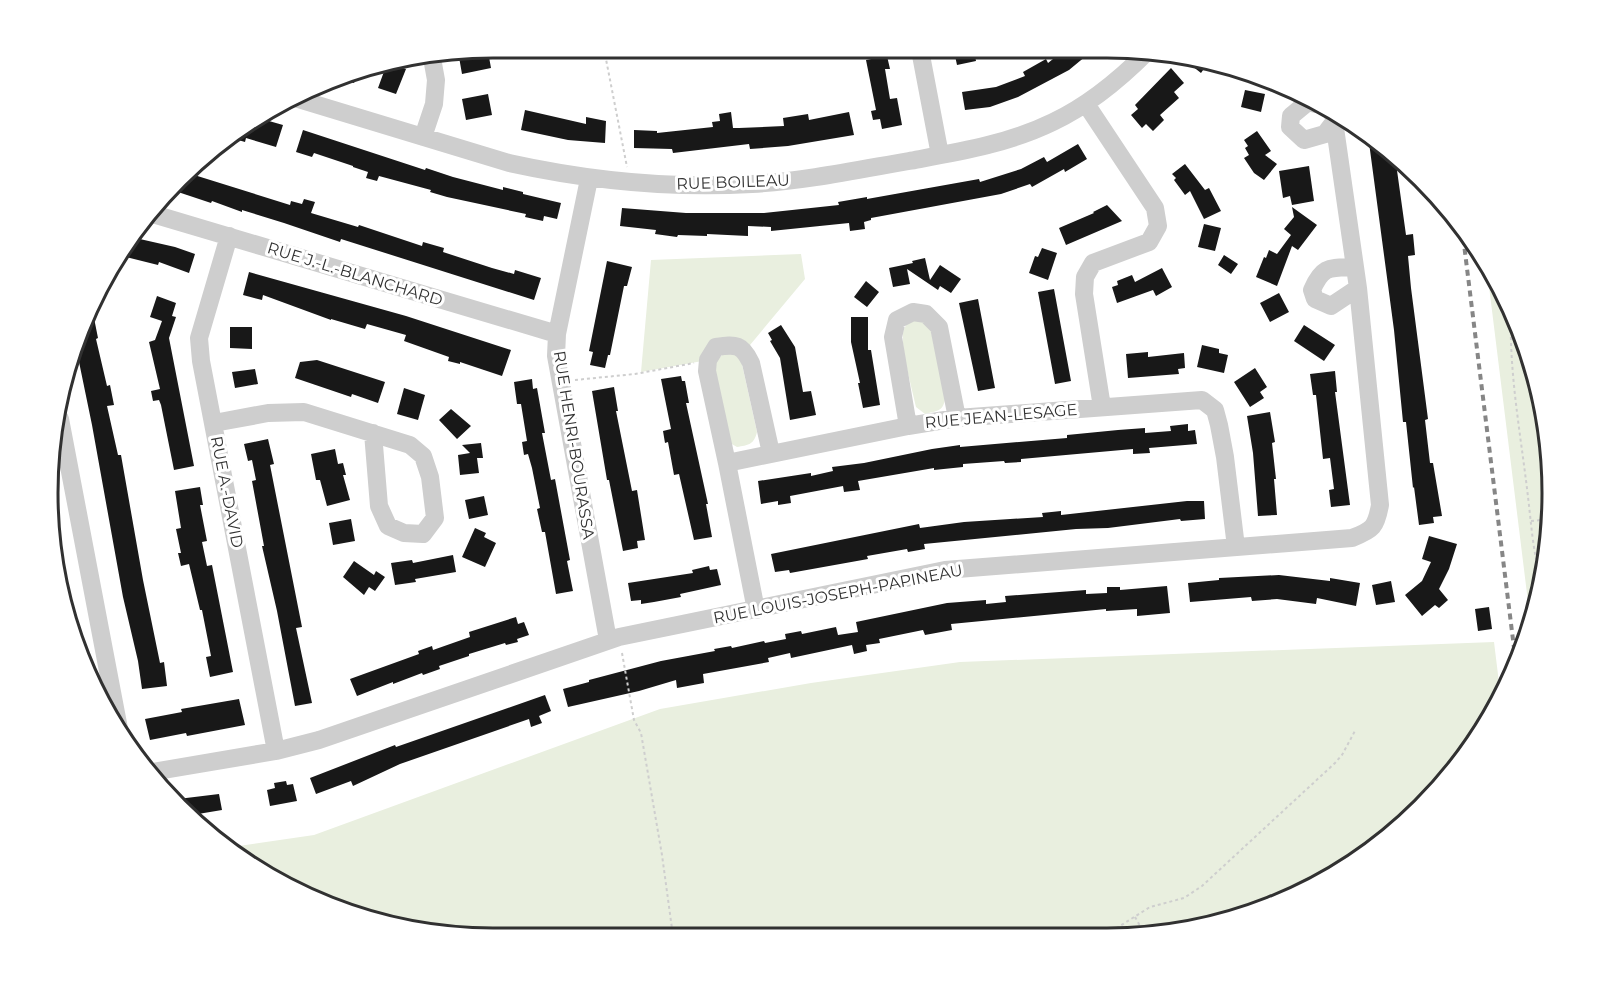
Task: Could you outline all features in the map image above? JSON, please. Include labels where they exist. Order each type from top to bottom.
[{"type":"street","points":[[922,58],[940,155]]},
{"type":"street","name":"RUE BOILEAU","points":[[305,101],[509,163],[589,179],[706,186],[753,184],[819,177],[1007,140],[1053,122],[1086,104],[1139,59]]},
{"type":"street","points":[[423,137],[434,104],[436,80],[433,63]]},
{"type":"street","points":[[1086,104],[1155,208],[1158,226],[1149,242],[1093,263],[1085,277],[1084,294],[1102,407]]},
{"type":"street","name":"RUE LOUIS-JOSEPH-PAPINEAU","points":[[1304,106],[1291,116],[1290,127],[1304,140],[1325,134],[1332,122]]},
{"type":"street","name":"RUE LOUIS-JOSEPH-PAPINEAU","points":[[159,771],[276,752],[614,645],[756,610],[945,570],[1352,538],[1370,531],[1377,520],[1380,505],[1358,288],[1335,124]]},
{"type":"street","name":"RUE HENRI-BOURASSA","points":[[589,179],[557,334],[556,356],[614,645]]},
{"type":"street","name":"RUE J.-L.-BLANCHARD","points":[[159,216],[557,334]]},
{"type":"street","name":"RUE A.-DAVID","points":[[229,236],[199,338],[201,361],[276,752]]},
{"type":"street","points":[[1355,267],[1328,268],[1319,273],[1312,290],[1315,299],[1331,306],[1358,288]]},
{"type":"street","points":[[908,426],[893,338],[897,320],[913,312],[926,314],[939,327],[957,418]]},
{"type":"street","points":[[756,610],[707,371],[708,360],[716,347],[733,345],[745,351],[751,363],[771,453]]},
{"type":"street","name":"RUE JEAN-LESAGE","points":[[727,463],[957,418],[1202,400],[1215,410],[1225,457],[1236,547]]},
{"type":"street","points":[[214,423],[268,413],[304,412],[373,433],[410,446],[423,456],[430,477],[435,518],[423,534],[404,533],[387,526],[379,506],[373,433]]},
{"type":"street","points":[[63,433],[115,707]]},
{"type":"path","points":[[606,58],[628,173]]},
{"type":"path","points":[[1510,333],[1512,366],[1537,558]]},
{"type":"path","points":[[560,381],[635,374],[708,360]]},
{"type":"path","points":[[1531,521],[1541,520]]},
{"type":"path","points":[[614,645],[634,720],[640,734],[662,855],[672,928]]},
{"type":"path","points":[[1117,928],[1150,907],[1184,897],[1202,886],[1335,763],[1356,729]]},
{"type":"path","points":[[1135,917],[1139,928]]},
{"type":"green space","points":[[801,254],[805,279],[745,351],[733,345],[708,360],[641,372],[651,260]]},
{"type":"green space","points":[[1489,287],[1508,327],[1527,381],[1538,437],[1541,465],[1541,522],[1528,601]]},
{"type":"green space","points":[[921,319],[930,326],[945,399],[941,409],[925,414],[916,407],[903,342],[905,327],[912,321]]},
{"type":"green space","points":[[733,352],[741,360],[757,432],[750,444],[737,447],[730,443],[714,364],[723,354]]},
{"type":"green space","points":[[1494,642],[1499,682],[1483,711],[1452,758],[1414,801],[1371,839],[1324,870],[1273,895],[1219,914],[1163,925],[1135,928],[465,928],[409,920],[354,905],[301,884],[239,846],[314,835],[660,709],[811,683],[960,662]]},
{"type":"building","points":[[489,58],[491,68],[462,74],[459,60]]},
{"type":"building","points":[[887,58],[890,69],[885,69],[890,99],[897,98],[902,125],[882,129],[880,119],[873,120],[871,111],[876,110],[866,60]]},
{"type":"building","points":[[956,58],[975,58],[976,61],[957,65]]},
{"type":"building","points":[[1054,58],[1084,58],[1069,70],[1018,97],[990,107],[965,110],[962,92],[996,87],[1025,76],[1023,72],[1046,59],[1048,63]]},
{"type":"building","points":[[1171,68],[1184,83],[1174,92],[1179,98],[1160,115],[1164,120],[1153,131],[1146,124],[1142,128],[1131,115],[1138,109],[1135,105]]},
{"type":"building","points":[[406,69],[396,94],[378,88],[384,72]]},
{"type":"building","points":[[1245,90],[1265,94],[1261,112],[1241,107]]},
{"type":"building","points":[[488,94],[492,115],[466,120],[462,99]]},
{"type":"building","points":[[525,110],[586,124],[586,117],[606,121],[605,143],[568,140],[521,130]]},
{"type":"building","points":[[731,112],[733,128],[739,128],[784,126],[783,118],[808,114],[809,120],[849,112],[854,135],[788,146],[750,149],[749,144],[673,153],[672,149],[634,148],[634,130],[657,131],[657,133],[713,127],[712,122],[720,121],[719,114]]},
{"type":"building","points":[[269,121],[283,125],[276,147],[246,138],[245,142],[240,140]]},
{"type":"building","points":[[303,130],[425,170],[426,168],[503,190],[503,187],[561,203],[557,219],[544,216],[543,221],[525,217],[526,214],[447,197],[430,192],[431,190],[379,176],[377,181],[366,178],[368,172],[353,166],[314,153],[312,157],[296,152]]},
{"type":"building","points":[[1257,131],[1271,151],[1265,155],[1277,164],[1264,180],[1254,173],[1244,158],[1249,155],[1245,148],[1248,146],[1244,140]]},
{"type":"building","points":[[1078,144],[1087,159],[1032,187],[1030,184],[1001,194],[871,218],[864,222],[865,229],[850,231],[849,223],[771,231],[771,227],[748,226],[748,236],[707,234],[707,236],[678,235],[677,237],[655,234],[656,230],[620,226],[622,208],[686,213],[764,213],[839,205],[838,202],[979,179],[980,182],[1021,169],[1044,157],[1047,162]]},
{"type":"building","points":[[1370,147],[1397,170],[1406,235],[1413,234],[1415,255],[1408,256],[1411,288],[1428,419],[1425,420],[1430,463],[1433,463],[1442,516],[1433,517],[1434,523],[1419,525],[1406,422],[1403,422],[1394,330]]},
{"type":"building","points":[[1185,164],[1205,190],[1209,188],[1221,211],[1204,219],[1190,191],[1185,195],[1172,174]]},
{"type":"building","points":[[1309,166],[1314,201],[1292,205],[1290,196],[1283,198],[1279,171]]},
{"type":"building","points":[[197,176],[290,205],[291,201],[302,204],[304,199],[315,202],[311,213],[358,227],[359,225],[422,246],[423,242],[444,248],[443,252],[492,268],[514,274],[515,270],[541,278],[534,300],[341,239],[340,242],[242,210],[242,212],[212,201],[211,203],[180,193]]},
{"type":"building","points":[[1107,205],[1122,221],[1066,245],[1059,228]]},
{"type":"building","points":[[1292,207],[1317,225],[1298,250],[1292,246],[1277,286],[1256,277],[1269,250],[1277,254],[1291,235],[1284,229],[1294,217]]},
{"type":"building","points":[[1204,224],[1221,228],[1215,251],[1198,247]]},
{"type":"building","points":[[141,239],[195,254],[189,273],[159,262],[158,265],[128,258]]},
{"type":"building","points":[[1042,248],[1057,253],[1048,280],[1029,273],[1035,256],[1038,257]]},
{"type":"building","points":[[1224,255],[1238,264],[1231,274],[1218,265]]},
{"type":"building","points":[[925,258],[930,280],[940,265],[961,279],[951,293],[940,286],[938,290],[907,269],[910,284],[893,287],[889,268]]},
{"type":"building","points":[[607,261],[632,267],[627,286],[624,286],[610,355],[608,355],[605,368],[590,365],[593,352],[589,351]]},
{"type":"building","points":[[1162,268],[1172,287],[1156,296],[1153,290],[1117,303],[1112,287],[1118,285],[1117,281],[1132,275],[1135,282]]},
{"type":"building","points":[[249,272],[406,316],[511,350],[502,376],[460,362],[460,364],[448,361],[449,357],[404,341],[406,335],[367,324],[365,329],[331,320],[263,295],[262,300],[243,295]]},
{"type":"building","points":[[866,281],[879,292],[867,307],[854,297]]},
{"type":"building","points":[[1054,289],[1071,381],[1055,384],[1038,292]]},
{"type":"building","points":[[1279,293],[1289,312],[1270,322],[1260,303]]},
{"type":"building","points":[[157,296],[176,303],[172,316],[176,317],[169,338],[194,466],[174,470],[161,405],[159,400],[153,401],[151,391],[160,389],[149,342],[155,340],[162,321],[150,317]]},
{"type":"building","points":[[978,299],[995,388],[978,391],[959,303]]},
{"type":"building","points":[[851,317],[868,317],[868,350],[871,350],[880,405],[863,408],[851,342]]},
{"type":"building","points":[[95,321],[98,338],[96,339],[114,405],[107,406],[118,455],[121,455],[143,580],[160,663],[164,662],[167,686],[142,689],[79,363]]},
{"type":"building","points":[[781,325],[795,347],[803,392],[811,391],[816,415],[790,420],[780,358],[768,333]]},
{"type":"building","points":[[1304,325],[1335,345],[1324,361],[1294,341]]},
{"type":"building","points":[[230,327],[252,327],[252,349],[230,348]]},
{"type":"building","points":[[1202,345],[1219,349],[1219,353],[1228,355],[1224,373],[1197,367]]},
{"type":"building","points":[[1148,352],[1148,357],[1184,353],[1185,368],[1178,369],[1179,374],[1128,378],[1126,354]]},
{"type":"building","points":[[317,360],[385,382],[378,403],[352,394],[351,397],[295,378],[300,362]]},
{"type":"building","points":[[1255,368],[1267,387],[1260,392],[1264,398],[1250,407],[1234,382]]},
{"type":"building","points":[[255,369],[258,384],[235,388],[232,372]]},
{"type":"building","points":[[1335,371],[1337,392],[1335,392],[1350,505],[1331,507],[1329,490],[1334,489],[1330,458],[1323,459],[1316,395],[1313,395],[1310,374]]},
{"type":"building","points":[[681,376],[682,381],[685,381],[689,403],[686,403],[708,504],[706,504],[712,537],[694,540],[679,474],[674,475],[668,442],[665,443],[663,431],[671,429],[661,379]]},
{"type":"building","points":[[532,379],[533,389],[537,388],[545,433],[542,433],[551,480],[555,479],[570,560],[567,561],[573,591],[556,594],[545,532],[542,532],[537,509],[540,508],[532,468],[528,454],[524,455],[522,442],[527,441],[521,404],[517,404],[514,382]]},
{"type":"building","points":[[614,387],[618,411],[616,411],[632,491],[637,490],[645,540],[637,541],[638,548],[623,551],[609,480],[607,480],[592,391]]},
{"type":"building","points":[[404,388],[425,395],[418,420],[397,414]]},
{"type":"building","points":[[451,409],[471,426],[457,439],[439,420]]},
{"type":"building","points":[[1270,412],[1275,442],[1272,443],[1277,515],[1258,516],[1253,453],[1247,416]]},
{"type":"building","points":[[1188,424],[1188,431],[1195,430],[1197,444],[1149,448],[1150,453],[1133,454],[1133,449],[1021,459],[1021,462],[963,464],[963,467],[934,470],[934,468],[858,481],[860,490],[844,492],[843,486],[790,496],[791,503],[778,505],[778,501],[761,504],[758,481],[811,473],[811,476],[833,471],[832,467],[960,445],[960,447],[1067,438],[1067,435],[1145,428],[1145,433],[1171,431],[1170,426]]},
{"type":"building","points":[[268,439],[274,464],[270,465],[302,627],[296,628],[312,703],[295,706],[262,546],[264,546],[252,481],[256,480],[252,460],[248,461],[244,444]]},
{"type":"building","points":[[481,443],[483,458],[477,458],[479,473],[460,475],[458,455],[470,453],[462,445]]},
{"type":"building","points":[[335,449],[338,464],[343,463],[346,475],[343,475],[350,500],[327,506],[320,480],[316,480],[311,454]]},
{"type":"building","points":[[200,487],[203,505],[200,505],[207,541],[202,542],[207,566],[212,565],[233,672],[210,677],[206,657],[211,656],[202,610],[200,610],[189,564],[181,566],[176,529],[181,528],[175,491]]},
{"type":"building","points":[[484,496],[488,515],[469,519],[465,500]]},
{"type":"building","points":[[1204,501],[1205,519],[1181,521],[1180,519],[1108,528],[924,544],[925,549],[908,552],[907,549],[867,556],[868,559],[790,573],[789,570],[775,572],[771,554],[919,524],[920,528],[964,522],[1043,517],[1042,513],[1061,511],[1061,515]]},
{"type":"building","points":[[351,519],[355,541],[333,545],[329,523]]},
{"type":"building","points":[[475,528],[486,533],[484,537],[496,543],[485,567],[462,557]]},
{"type":"building","points":[[1429,536],[1457,544],[1449,569],[1439,589],[1448,600],[1439,608],[1435,605],[1422,616],[1405,595],[1422,581],[1431,562],[1422,559]]},
{"type":"building","points":[[453,555],[456,572],[395,585],[391,563],[412,560],[413,563]]},
{"type":"building","points":[[354,561],[374,575],[376,571],[385,577],[375,591],[369,587],[364,595],[343,577]]},
{"type":"building","points":[[709,566],[710,570],[717,569],[721,585],[654,602],[641,604],[641,600],[631,601],[628,583],[693,573],[692,570]]},
{"type":"building","points":[[1279,575],[1330,581],[1330,578],[1360,583],[1356,606],[1317,598],[1316,604],[1277,599],[1252,601],[1251,597],[1190,602],[1188,583],[1219,580],[1219,578]]},
{"type":"building","points":[[1391,581],[1395,602],[1376,605],[1372,585]]},
{"type":"building","points":[[1167,586],[1170,613],[1137,616],[1137,609],[1106,611],[1106,609],[951,624],[952,630],[925,635],[923,630],[879,639],[880,643],[866,645],[867,651],[854,654],[852,645],[791,658],[790,653],[768,658],[769,662],[703,674],[704,683],[677,688],[676,680],[568,707],[563,689],[661,661],[715,651],[714,649],[786,639],[785,634],[801,631],[802,634],[836,627],[838,635],[858,632],[856,622],[947,603],[986,600],[986,604],[1006,602],[1005,596],[1086,590],[1086,594],[1107,593],[1107,587],[1120,587],[1120,590]]},
{"type":"building","points":[[1489,607],[1492,629],[1478,631],[1475,609]]},
{"type":"building","points":[[516,617],[518,624],[524,622],[529,635],[517,639],[518,642],[506,645],[505,643],[469,654],[469,656],[439,666],[440,669],[393,684],[393,682],[357,696],[350,679],[419,654],[418,651],[432,646],[433,650],[470,637],[469,632]]},
{"type":"building","points":[[545,695],[551,711],[539,716],[542,723],[531,727],[529,719],[400,764],[353,786],[351,781],[316,794],[310,778],[395,745],[396,747]]},
{"type":"building","points":[[239,699],[245,725],[187,736],[186,733],[150,740],[145,719],[182,712],[181,709]]},
{"type":"building","points":[[286,781],[287,785],[293,784],[297,801],[270,806],[267,790],[275,788],[274,783]]},
{"type":"building","points":[[219,794],[222,810],[199,814],[183,798]]},
{"type":"railway","points":[[1464,247],[1514,645]]}]
